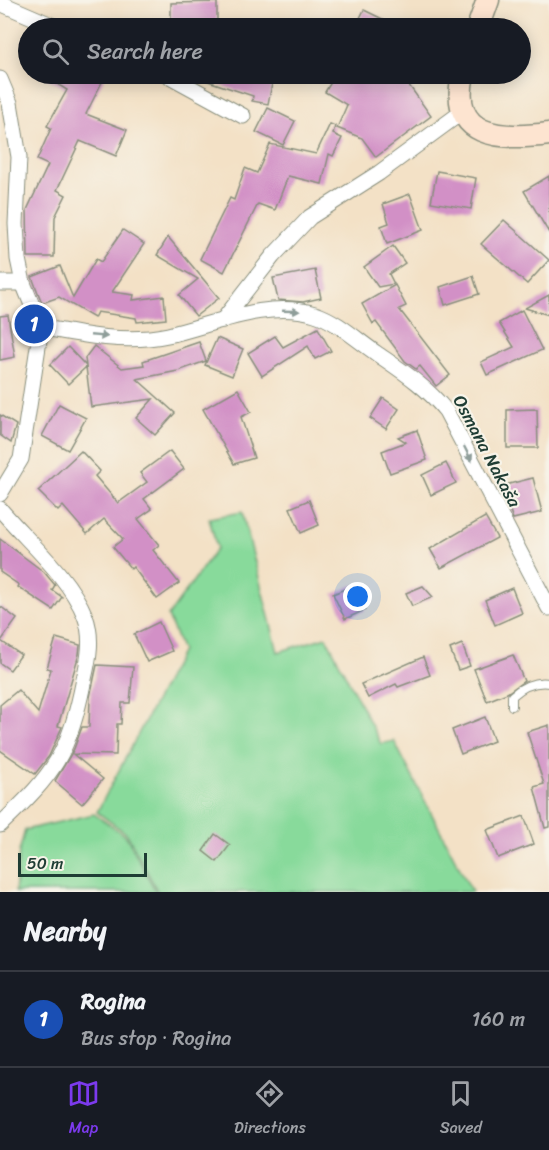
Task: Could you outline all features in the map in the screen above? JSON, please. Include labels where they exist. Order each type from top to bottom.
[{"type":"street","points":[[482,18],[488,0]]},
{"type":"street","points":[[0,3],[35,18]]},
{"type":"street","points":[[0,79],[10,103],[19,157],[16,224],[18,259],[23,283],[41,327],[21,459],[0,494]]},
{"type":"street","points":[[184,84],[243,116]]},
{"type":"street","points":[[461,84],[459,100],[462,112],[478,128],[496,134],[515,136],[549,134]]},
{"type":"street","points":[[223,320],[273,256],[310,217],[379,173],[462,112]]},
{"type":"street","points":[[0,283],[23,283]]},
{"type":"street","name":"Osmana Nakaša","points":[[41,327],[125,339],[166,335],[223,320],[280,311],[315,314],[328,320],[431,392],[446,411],[549,608]]},
{"type":"street","points":[[0,509],[64,582],[85,616],[91,640],[77,715],[67,746],[45,780],[0,825]]},
{"type":"lane","points":[[512,706],[512,696],[519,690],[540,682],[549,683]]},
{"type":"green space","points":[[242,512],[278,652],[326,637],[381,744],[394,741],[472,892],[158,892],[127,834],[97,812],[182,651],[168,616],[217,548],[209,518]]},
{"type":"green space","points":[[94,814],[126,836],[156,892],[15,892],[19,852],[25,830]]},
{"type":"building","points":[[217,2],[217,18],[171,18],[171,3]]},
{"type":"building","points":[[364,10],[380,18],[360,18]]},
{"type":"building","points":[[57,84],[101,84],[86,114],[127,130],[116,156],[80,141],[57,190],[66,195],[55,217],[54,257],[28,257],[27,210],[48,165],[37,160],[51,128],[47,126],[67,90]]},
{"type":"building","points":[[217,84],[272,84],[268,104],[252,101],[253,96]]},
{"type":"building","points":[[330,84],[408,84],[431,116],[376,157],[362,138],[337,128],[347,105],[325,92]]},
{"type":"building","points":[[268,108],[295,121],[283,145],[256,132]]},
{"type":"building","points":[[330,124],[335,126],[333,134],[342,138],[333,156],[329,154],[322,184],[288,176],[275,210],[258,204],[224,272],[200,259],[230,198],[234,200],[245,168],[257,173],[270,144],[316,154]]},
{"type":"building","points":[[437,171],[476,178],[471,209],[431,202]]},
{"type":"building","points":[[549,176],[549,233],[524,191]]},
{"type":"building","points":[[410,194],[423,230],[387,244],[381,226],[389,223],[383,204]]},
{"type":"building","points":[[504,220],[549,260],[527,284],[481,244]]},
{"type":"building","points":[[123,230],[144,244],[112,292],[134,295],[133,300],[164,296],[166,319],[137,322],[136,318],[97,312],[94,318],[59,297],[42,303],[32,277],[60,266],[73,298],[96,259],[101,262]]},
{"type":"building","points":[[168,237],[219,298],[196,316],[179,295],[198,279],[157,255]]},
{"type":"building","points":[[393,246],[405,263],[389,274],[394,284],[378,287],[364,267]]},
{"type":"building","points":[[315,270],[321,298],[303,302],[278,300],[273,278]]},
{"type":"building","points":[[473,276],[479,294],[445,305],[440,287]]},
{"type":"building","points":[[395,285],[406,306],[399,309],[450,375],[436,386],[420,366],[416,369],[405,361],[376,322],[373,324],[362,304]]},
{"type":"building","points":[[549,295],[549,315],[525,308]]},
{"type":"building","points":[[522,310],[542,350],[487,375],[481,362],[514,347],[499,323]]},
{"type":"building","points":[[8,315],[15,357],[0,360],[0,316]]},
{"type":"building","points":[[318,328],[331,351],[315,359],[308,346],[262,376],[248,353],[275,336],[283,347]]},
{"type":"building","points":[[217,338],[243,349],[232,376],[205,365]]},
{"type":"building","points":[[199,342],[206,361],[178,371],[137,379],[175,413],[155,435],[136,418],[153,399],[91,407],[86,367],[68,384],[50,365],[68,347],[86,366],[85,358],[94,346],[122,368],[144,365],[143,361]]},
{"type":"building","points":[[238,389],[251,412],[241,417],[254,458],[234,464],[203,409]]},
{"type":"building","points":[[383,398],[399,409],[386,429],[370,418]]},
{"type":"building","points":[[59,404],[86,418],[68,450],[42,436]]},
{"type":"building","points":[[537,409],[538,448],[507,448],[507,410]]},
{"type":"building","points":[[0,415],[16,425],[11,443],[0,435]]},
{"type":"building","points":[[417,430],[427,460],[390,473],[382,451],[406,442],[398,437]]},
{"type":"building","points":[[81,451],[100,471],[95,476],[118,503],[147,482],[140,473],[170,451],[184,469],[144,499],[152,509],[138,519],[159,545],[153,550],[179,583],[157,599],[133,567],[131,569],[113,547],[123,539],[104,519],[87,534],[63,506],[58,511],[38,491]]},
{"type":"building","points":[[446,463],[456,483],[431,495],[422,475]]},
{"type":"building","points":[[533,478],[542,512],[513,519],[501,486]]},
{"type":"building","points":[[309,500],[319,525],[301,533],[290,508]]},
{"type":"building","points":[[485,517],[497,538],[441,568],[430,549]]},
{"type":"building","points":[[0,539],[44,572],[55,585],[52,590],[62,597],[53,610],[0,572]]},
{"type":"building","points":[[354,585],[365,610],[345,619],[333,594]]},
{"type":"building","points":[[423,586],[433,597],[412,606],[406,593]]},
{"type":"building","points":[[512,588],[522,613],[495,625],[485,600]]},
{"type":"building","points":[[0,606],[17,619],[1,641],[21,655],[10,670],[0,663]]},
{"type":"building","points":[[159,622],[172,651],[147,662],[134,634]]},
{"type":"building","points":[[56,638],[80,645],[79,654],[58,726],[62,727],[49,756],[35,774],[0,750],[0,705],[18,690],[38,713],[51,669],[47,668]]},
{"type":"building","points":[[462,644],[470,666],[458,670],[450,649]]},
{"type":"building","points":[[513,655],[524,681],[507,693],[487,701],[474,669]]},
{"type":"building","points":[[423,657],[430,675],[398,687],[396,684],[368,698],[361,684]]},
{"type":"building","points":[[97,665],[133,667],[130,703],[122,703],[121,724],[117,724],[116,755],[73,754],[103,779],[82,804],[55,781],[74,749],[82,727],[89,727],[90,697]]},
{"type":"building","points":[[485,717],[494,741],[461,754],[452,730]]},
{"type":"building","points":[[549,725],[549,827],[545,828],[534,787],[544,784],[527,732]]},
{"type":"building","points":[[524,816],[534,844],[498,858],[487,830]]},
{"type":"building","points":[[215,834],[230,845],[217,862],[203,851]]},
{"type":"place","name":"Rogina","points":[[34,324]]}]
